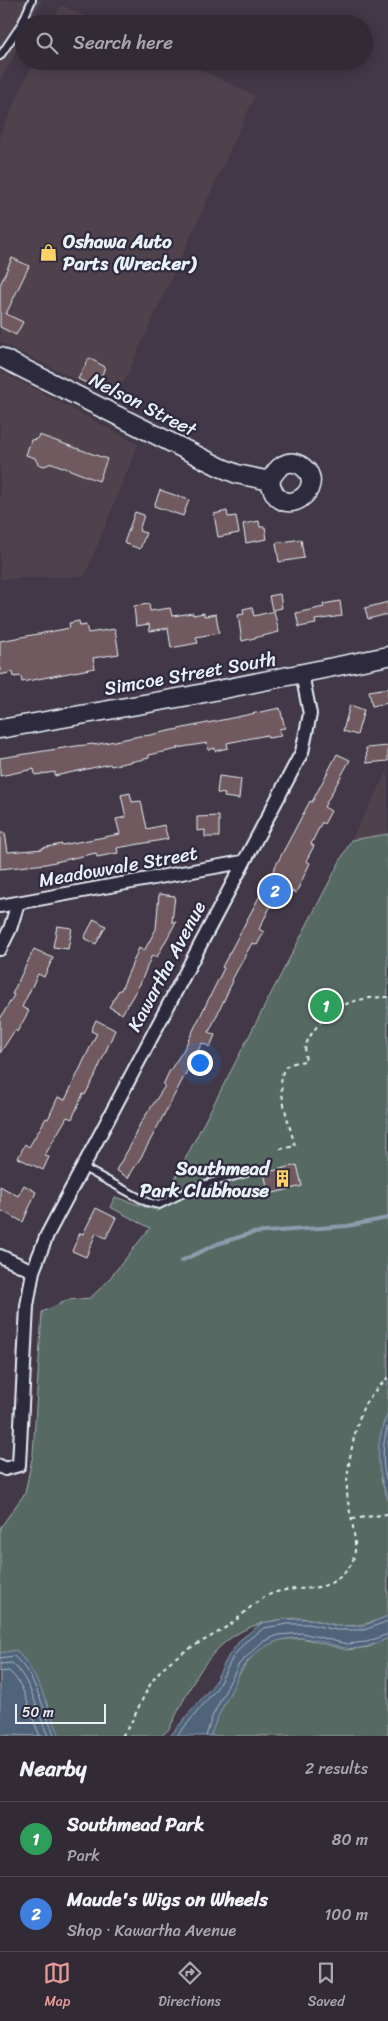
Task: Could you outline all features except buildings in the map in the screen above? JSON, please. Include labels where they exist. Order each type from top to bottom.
[{"type":"street","name":"Nelson Street","points":[[0,356],[220,467],[237,474],[270,481]]},
{"type":"street","name":"Simcoe Street South","points":[[0,729],[302,674],[388,656]]},
{"type":"street","name":"Kawartha Avenue","points":[[0,1466],[5,1469],[19,1465],[27,1306],[33,1271],[47,1236],[82,1167],[302,752],[310,714],[302,674]]},
{"type":"street","name":"Meadowvale Street","points":[[0,906],[242,862]]},
{"type":"street","points":[[0,949],[10,929],[18,903]]},
{"type":"street","points":[[0,1256],[33,1271]]},
{"type":"lane","points":[[25,15],[32,0]]},
{"type":"lane","points":[[0,56],[15,34]]},
{"type":"lane","points":[[82,1167],[147,1202],[160,1205],[196,1187],[246,1174]]},
{"type":"path","points":[[280,1149],[295,1146],[281,1088],[281,1075],[284,1070],[292,1063],[306,1061],[304,1049],[310,1036],[318,1023],[330,1012],[343,1004],[355,1000],[388,997]]},
{"type":"path","points":[[122,1736],[150,1685],[160,1671],[171,1662],[232,1623],[265,1596],[278,1592],[317,1588],[333,1583],[344,1574],[352,1563],[355,1551],[352,1519],[346,1491],[352,1450],[364,1407],[370,1396],[388,1378]]},
{"type":"path","points":[[352,1519],[388,1514]]},
{"type":"shaded area","points":[[0,0],[42,0],[34,15],[15,15],[15,53],[0,82]]},
{"type":"shaded area","points":[[61,5],[82,15],[56,15]]},
{"type":"shaded area","points":[[30,70],[201,70],[255,96],[116,399],[0,342],[0,135]]},
{"type":"shaded area","points":[[0,371],[138,444],[85,576],[0,579]]},
{"type":"shaded area","points":[[388,770],[388,834],[351,840]]},
{"type":"green space","points":[[388,834],[388,1414],[383,1424],[381,1480],[388,1499],[388,1616],[369,1623],[350,1626],[305,1618],[272,1621],[251,1627],[234,1636],[219,1647],[207,1661],[187,1693],[169,1729],[162,1736],[0,1736],[0,1528],[25,1493],[33,1454],[42,1312],[68,1300],[90,1298],[105,1284],[150,1228],[110,1207],[115,1197],[158,1211],[351,840]]},
{"type":"green space","points":[[302,1638],[347,1650],[369,1647],[388,1638],[388,1736],[210,1736],[232,1687],[255,1654],[264,1646],[273,1642]]},
{"type":"water","points":[[388,1414],[388,1499],[379,1467],[379,1446]]},
{"type":"water","points":[[388,1616],[388,1638],[362,1648],[344,1648],[303,1638],[285,1639],[269,1645],[255,1654],[241,1669],[210,1736],[170,1736],[213,1685],[229,1655],[241,1639],[262,1623],[286,1619],[309,1619],[337,1626],[363,1626]]},
{"type":"water","points":[[16,1650],[37,1680],[60,1736],[0,1735],[0,1653]]},
{"type":"waterway","points":[[181,1261],[217,1244],[252,1233],[347,1226],[388,1218]]},
{"type":"place","name":"Oshawa Auto Parts (Wrecker)","points":[[49,252]]},
{"type":"place","name":"Maude's Wigs on Wheels","points":[[275,891]]},
{"type":"place","name":"Southmead Park","points":[[326,1006]]},
{"type":"place","name":"Southmead Park Clubhouse","points":[[283,1179]]}]
